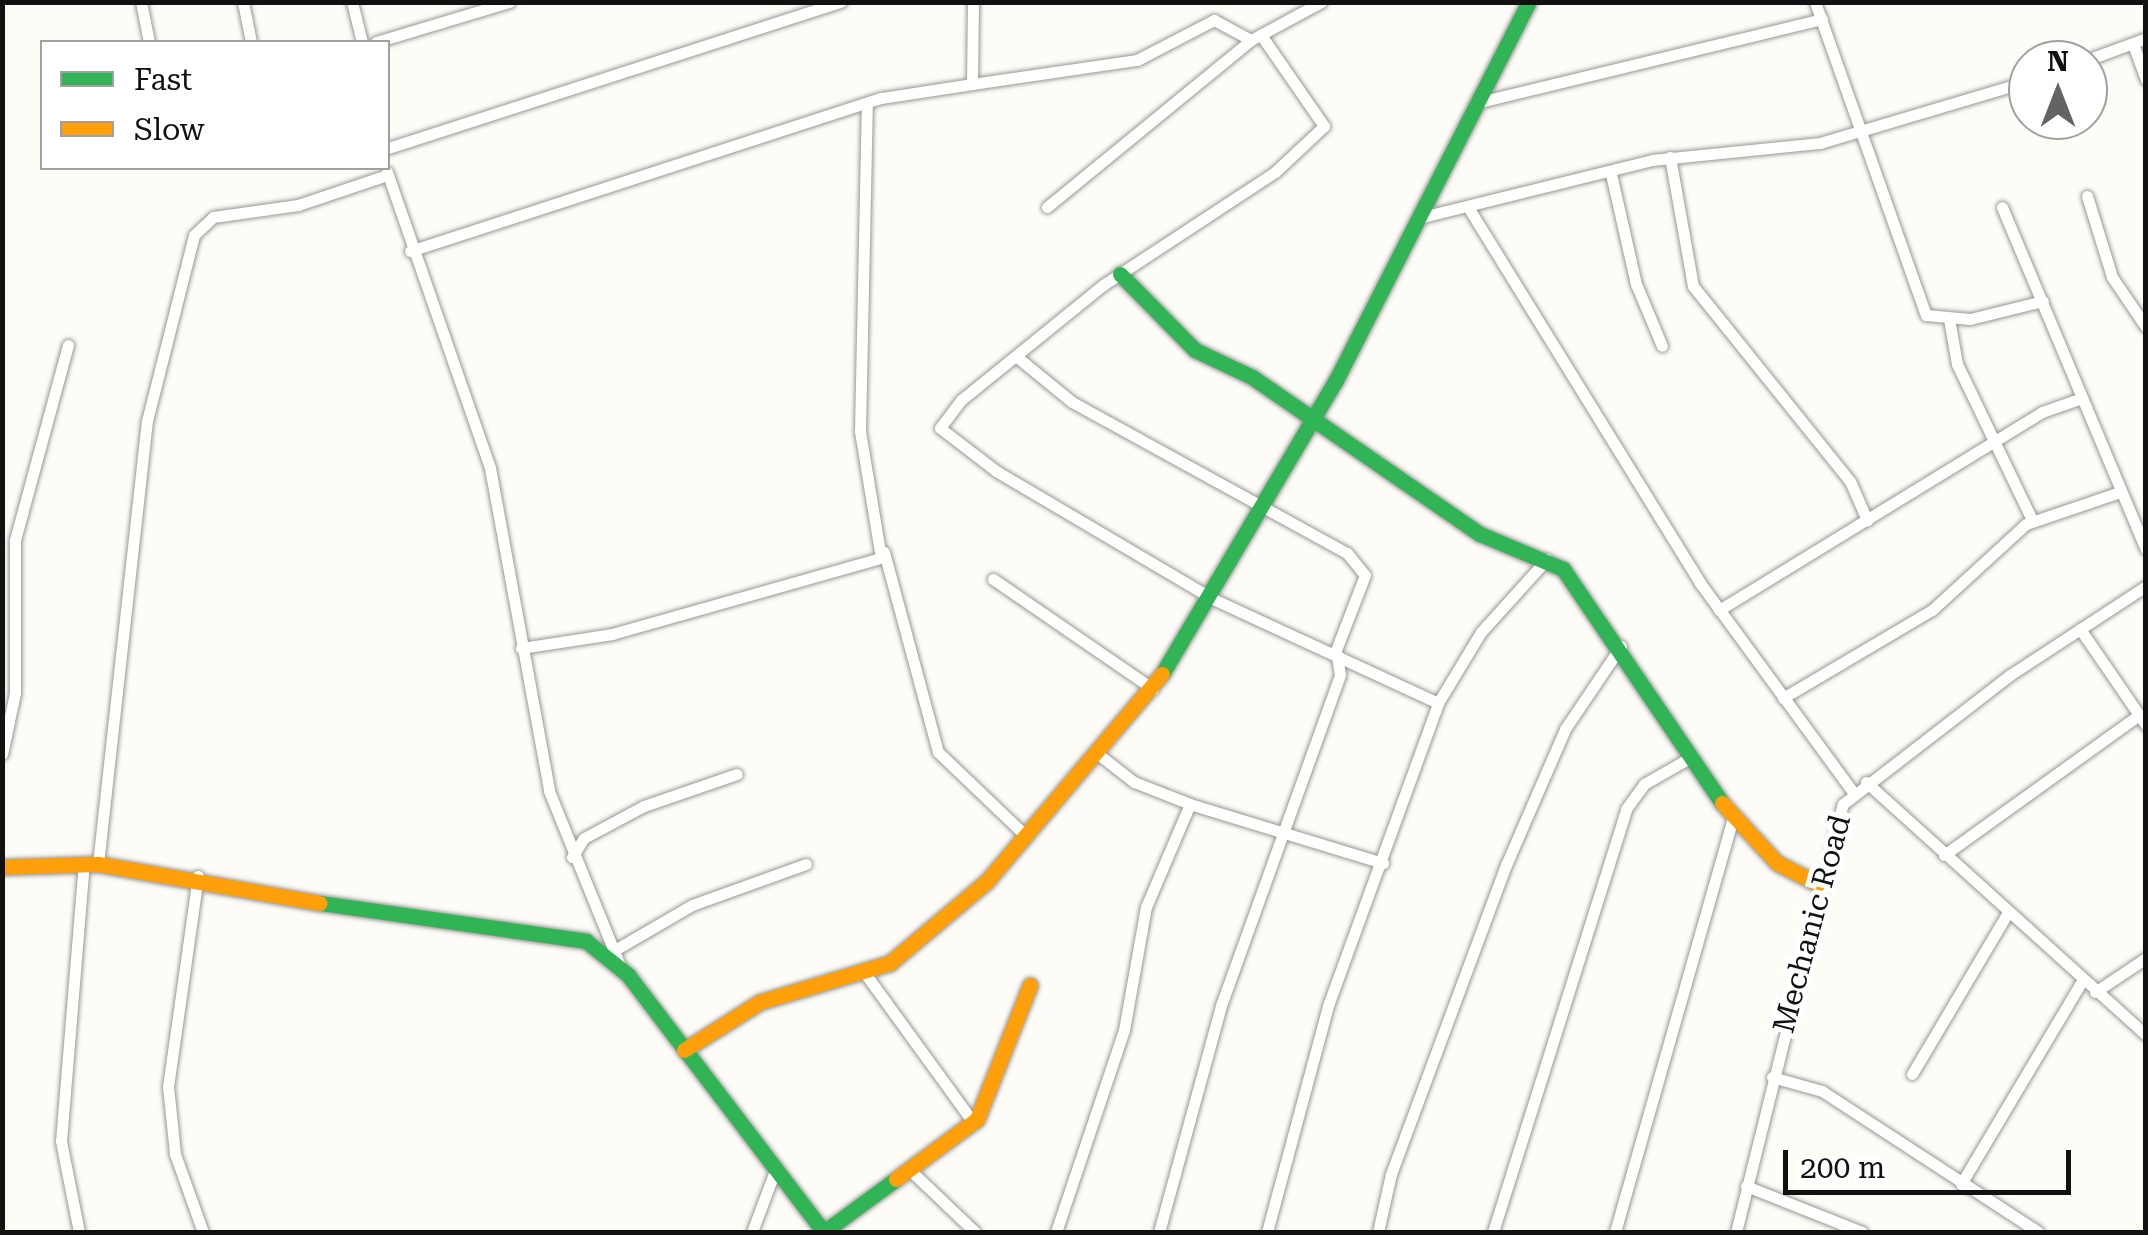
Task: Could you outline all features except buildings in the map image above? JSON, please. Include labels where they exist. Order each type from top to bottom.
[{"type":"street","points":[[140,2],[150,40]]},
{"type":"street","points":[[244,2],[252,40]]},
{"type":"street","points":[[352,2],[362,40]]},
{"type":"street","points":[[383,40],[510,2]]},
{"type":"street","points":[[390,147],[841,2]]},
{"type":"street","points":[[972,84],[974,2]]},
{"type":"street","points":[[1047,207],[1256,38],[1320,2]]},
{"type":"street","points":[[684,1050],[760,1002],[890,963],[956,910],[1027,837],[1153,689],[1213,599],[1312,421],[1529,2]]},
{"type":"street","points":[[1815,2],[1864,130],[1911,289],[1926,316],[1948,320],[2043,301]]},
{"type":"street","points":[[410,251],[868,105],[972,84],[1136,60],[1214,20],[1256,38],[1324,126],[1275,172],[1120,274],[1018,357],[940,428],[996,471],[1213,599],[1336,650],[1438,703]]},
{"type":"street","points":[[1475,103],[1822,20]]},
{"type":"street","points":[[2108,52],[2139,41],[2146,80]]},
{"type":"street","points":[[1418,218],[1670,157],[1820,144],[2008,87]]},
{"type":"street","points":[[868,105],[860,431],[884,552],[938,752],[1027,837]]},
{"type":"street","points":[[1670,157],[1693,286],[1850,481],[1867,520]]},
{"type":"street","points":[[79,1232],[61,1141],[91,864],[146,421],[194,235],[213,217],[298,206],[387,171],[410,251],[490,468],[548,791],[572,857],[616,958],[774,1176],[824,1232],[973,1122],[1013,1046],[1030,985]]},
{"type":"street","points":[[1612,174],[1636,284],[1662,346]]},
{"type":"street","points":[[2087,196],[2112,277],[2146,327]]},
{"type":"street","points":[[1468,207],[1720,610],[1853,792]]},
{"type":"street","points":[[2002,207],[2118,493],[2146,549]]},
{"type":"street","points":[[1120,274],[1183,340],[1480,534],[1547,559],[1574,580],[1733,818],[1776,863],[1818,884]]},
{"type":"street","points":[[1948,320],[1957,364],[1998,440],[2032,520]]},
{"type":"street","points":[[2,754],[15,693],[15,540],[68,345]]},
{"type":"street","points":[[1018,357],[1072,402],[1347,553],[1365,575],[1336,650],[1340,675],[1222,1002],[1159,1232]]},
{"type":"street","points":[[1720,610],[1998,440],[2082,398]]},
{"type":"street","points":[[1783,698],[1932,610],[2032,520],[2118,493]]},
{"type":"street","points":[[520,648],[624,631],[849,570],[884,552]]},
{"type":"street","points":[[1266,1232],[1328,1003],[1383,863],[1438,703],[1482,632],[1547,559]]},
{"type":"street","points":[[993,579],[1153,689]]},
{"type":"street","name":"Mechanic Road","points":[[1736,1232],[1818,884],[1853,792],[2146,586]]},
{"type":"street","points":[[1944,854],[2142,720],[2080,629]]},
{"type":"street","points":[[1378,1232],[1390,1174],[1506,865],[1564,729],[1621,646]]},
{"type":"street","points":[[1098,754],[1134,782],[1190,804],[1383,863]]},
{"type":"street","points":[[1493,1232],[1626,809],[1644,784],[1692,756]]},
{"type":"street","points":[[572,857],[584,838],[644,806],[737,774]]},
{"type":"street","points":[[1866,782],[2146,1036]]},
{"type":"street","points":[[1056,1232],[1124,1030],[1146,906],[1190,804]]},
{"type":"street","points":[[1616,1232],[1733,818]]},
{"type":"street","points":[[2,867],[91,864],[198,876],[406,922],[571,936],[616,958]]},
{"type":"street","points":[[616,958],[692,905],[806,864]]},
{"type":"street","points":[[198,876],[168,1086],[174,1154],[203,1232]]},
{"type":"street","points":[[1912,1074],[2008,912]]},
{"type":"street","points":[[2095,992],[2146,958]]},
{"type":"street","points":[[864,972],[973,1122]]},
{"type":"street","points":[[1961,1184],[2082,981]]},
{"type":"street","points":[[1772,1077],[1822,1091],[2038,1232]]},
{"type":"street","points":[[912,1170],[975,1232]]},
{"type":"street","points":[[752,1232],[774,1176]]},
{"type":"street","points":[[1746,1186],[1862,1232]]},
{"type":"traffic: fast","points":[[1162,674],[1336,380],[1529,2]]},
{"type":"traffic: fast","points":[[1120,274],[1195,350],[1252,377],[1480,534],[1563,569],[1722,803]]},
{"type":"traffic: fast","points":[[320,903],[586,941],[628,975],[824,1232],[896,1179]]},
{"type":"traffic: slow","points":[[684,1050],[760,1002],[890,963],[987,881],[1162,674]]},
{"type":"traffic: slow","points":[[1722,803],[1777,863],[1818,884]]},
{"type":"traffic: slow","points":[[2,867],[98,864],[320,903]]},
{"type":"traffic: slow","points":[[896,1179],[977,1119],[1030,985]]}]
